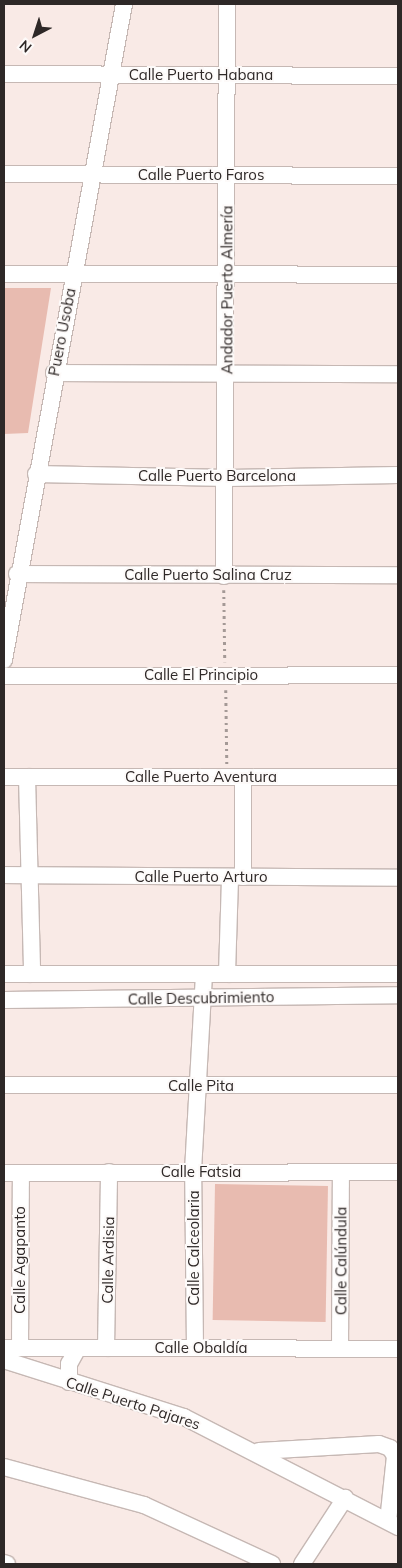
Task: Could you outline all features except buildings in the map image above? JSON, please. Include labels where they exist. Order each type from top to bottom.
[{"type":"street","name":"Puero Usoba","points":[[4,660],[17,574],[124,4]]},
{"type":"street","name":"Andador Puerto Almería","points":[[224,576],[228,478],[227,4]]},
{"type":"street","name":"Calle Puerto Habana","points":[[4,74],[398,76]]},
{"type":"street","name":"Calle Puerto Faros","points":[[4,174],[398,176]]},
{"type":"street","points":[[4,274],[398,275]]},
{"type":"street","points":[[54,373],[398,374]]},
{"type":"street","name":"Calle Puerto Barcelona","points":[[36,474],[228,478],[398,475]]},
{"type":"street","name":"Calle Puerto Salina Cruz","points":[[17,574],[398,575]]},
{"type":"street","name":"Calle El Principio","points":[[4,676],[398,676]]},
{"type":"street","name":"Calle Puerto Aventura","points":[[4,777],[398,777]]},
{"type":"street","points":[[28,777],[32,974]]},
{"type":"street","points":[[227,974],[243,777]]},
{"type":"street","name":"Calle Puerto Arturo","points":[[4,875],[398,878]]},
{"type":"street","name":"Calle Descubrimiento","points":[[4,974],[398,974]]},
{"type":"street","name":"Calle Calceolaria","points":[[195,1348],[193,1171],[200,999],[204,974]]},
{"type":"street","name":"Calle Descubrimiento","points":[[4,1000],[398,995]]},
{"type":"street","name":"Calle Pita","points":[[4,1085],[398,1085]]},
{"type":"street","name":"Calle Fatsia","points":[[4,1173],[193,1171],[398,1172]]},
{"type":"street","name":"Calle Ardisia","points":[[106,1348],[109,1172]]},
{"type":"street","name":"Calle Agapanto","points":[[12,1348],[21,1173]]},
{"type":"street","name":"Calle Calúndula","points":[[340,1349],[341,1173]]},
{"type":"street","name":"Calle Obaldía","points":[[12,1348],[398,1349]]},
{"type":"street","points":[[69,1382],[69,1364],[78,1348]]},
{"type":"street","name":"Calle Puerto Pajares","points":[[4,1360],[184,1417],[259,1452],[393,1524],[395,1456],[390,1448],[378,1444],[259,1452]]},
{"type":"street","points":[[4,1467],[144,1505],[272,1564]]},
{"type":"street","points":[[302,1564],[345,1498]]},
{"type":"shaded area","points":[[4,288],[51,288],[28,433],[4,434]]},
{"type":"shaded area","points":[[215,1184],[328,1186],[326,1322],[213,1320]]}]
